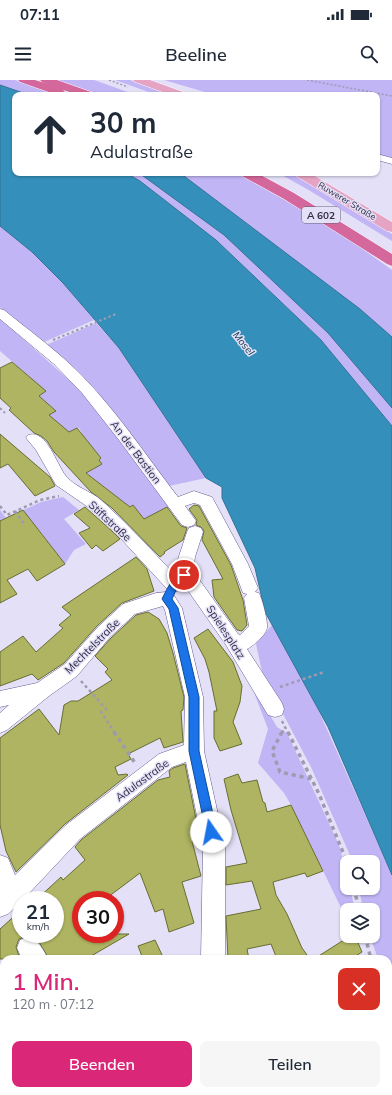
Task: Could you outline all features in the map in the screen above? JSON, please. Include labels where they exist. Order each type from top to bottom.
[{"type":"highway","points":[[24,80],[59,92]]},
{"type":"highway","points":[[46,80],[81,92]]},
{"type":"highway","name":"A 602","points":[[252,176],[289,196],[392,261]]},
{"type":"highway","name":"A 602","points":[[270,176],[341,217],[392,250]]},
{"type":"main road","points":[[139,80],[173,92]]},
{"type":"main road","name":"Ruwerer Straße","points":[[306,176],[392,228]]},
{"type":"street","points":[[380,158],[392,161]]},
{"type":"street","name":"An der Bastion","points":[[0,313],[23,333],[40,345],[76,378],[115,423],[174,504]]},
{"type":"street","name":"Stiftstraße","points":[[33,438],[42,447],[61,481],[94,503],[119,526],[175,586]]},
{"type":"street","points":[[213,955],[214,846],[194,751],[194,697],[173,608],[175,586],[185,562],[192,526],[174,504],[194,498],[206,500],[240,564],[251,592],[258,628],[243,643],[232,640]]},
{"type":"street","name":"Spielesplatz","points":[[175,586],[195,586],[232,640],[275,709]]},
{"type":"street","name":"Mechtelstraße","points":[[0,724],[42,690],[71,670],[104,632],[129,609],[156,600],[175,586]]},
{"type":"street","name":"Mechtelstraße","points":[[0,699],[42,690]]},
{"type":"street","name":"Adulastraße","points":[[6,900],[73,832],[166,760],[194,751]]},
{"type":"street","points":[[0,866],[6,900]]},
{"type":"path","points":[[307,80],[371,92]]},
{"type":"path","points":[[380,94],[392,96]]},
{"type":"path","points":[[40,345],[116,314]]},
{"type":"path","points":[[0,408],[4,413]]},
{"type":"path","points":[[0,506],[7,515],[40,500],[77,492]]},
{"type":"path","points":[[15,511],[24,524]]},
{"type":"path","points":[[71,670],[106,709],[101,712],[136,762],[129,766]]},
{"type":"path","points":[[265,692],[324,672]]},
{"type":"path","points":[[275,709],[312,780],[344,855]]},
{"type":"path","points":[[285,726],[272,750],[280,772],[312,780]]},
{"type":"path","points":[[368,943],[371,955]]},
{"type":"shaded area","points":[[0,80],[15,80],[50,92],[20,92],[0,85]]},
{"type":"shaded area","points":[[56,80],[94,80],[128,92],[91,92]]},
{"type":"shaded area","points":[[115,80],[130,80],[165,92],[149,92]]},
{"type":"shaded area","points":[[164,80],[392,80],[392,162],[380,158],[380,92],[205,92]]},
{"type":"shaded area","points":[[131,176],[146,177],[224,235],[328,333],[392,408],[392,426],[321,340],[216,240],[140,181]]},
{"type":"shaded area","points":[[184,176],[243,176],[332,227],[392,270],[392,337],[360,309]]},
{"type":"shaded area","points":[[283,176],[299,176],[392,234],[392,241]]},
{"type":"shaded area","points":[[0,226],[32,252],[63,283],[94,320],[44,342],[4,312],[0,307]]},
{"type":"shaded area","points":[[0,318],[90,399],[170,506],[147,523],[133,505],[130,507],[85,472],[102,464],[99,460],[101,458],[96,452],[74,436],[82,433],[79,428],[65,434],[55,420],[46,416],[56,411],[39,396],[30,377],[0,351]]},
{"type":"shaded area","points":[[96,323],[119,348],[206,478],[169,486],[46,345]]},
{"type":"shaded area","points":[[63,497],[79,510],[64,519],[86,544],[74,550],[65,564],[35,525],[21,530],[10,516],[41,502]]},
{"type":"shaded area","points":[[0,510],[6,518],[0,521]]},
{"type":"shaded area","points":[[272,625],[304,678],[392,875],[392,955],[377,955],[372,943],[380,943],[380,903],[362,903],[360,895],[380,895],[380,855],[350,855],[311,767],[263,676],[256,644]]},
{"type":"shaded area","points":[[249,679],[273,713],[271,717],[277,727],[287,733],[339,845],[342,855],[340,855],[340,895],[352,895],[353,903],[340,903],[340,906],[291,805],[284,793],[258,763],[268,729]]},
{"type":"water","name":"Mosel","points":[[0,85],[20,92],[12,92],[12,176],[131,176],[140,181],[216,240],[321,340],[392,426],[392,875],[328,727],[265,612],[255,568],[222,498],[222,487],[206,478],[119,348],[63,283],[32,252],[0,226]]},
{"type":"water","points":[[143,176],[184,176],[360,309],[392,337],[392,408],[328,333],[224,235]]},
{"type":"building","points":[[12,362],[46,391],[39,396],[56,411],[49,415],[69,432],[77,428],[101,458],[99,460],[102,464],[86,473],[130,507],[133,505],[144,519],[167,507],[181,526],[187,528],[183,540],[164,552],[165,553],[160,557],[112,508],[91,492],[54,452],[47,441],[34,433],[9,410],[11,408],[0,398],[0,368]]},
{"type":"building","points":[[0,434],[50,477],[55,486],[35,496],[8,464],[0,468]]},
{"type":"building","points":[[194,505],[199,506],[231,565],[243,600],[247,625],[242,631],[237,630],[214,597],[212,580],[223,579],[202,540],[204,531],[201,527],[196,525],[197,520],[189,509]]},
{"type":"building","points":[[85,507],[120,539],[103,551],[96,545],[92,549],[79,533],[90,528],[74,514]]},
{"type":"building","points":[[23,510],[65,564],[37,581],[28,569],[7,580],[17,594],[0,603],[0,521]]},
{"type":"building","points":[[136,557],[147,569],[154,591],[122,603],[97,626],[64,663],[38,680],[32,674],[0,686],[0,652],[23,636],[36,652],[63,628],[59,625],[71,615],[62,607]]},
{"type":"building","points":[[148,612],[159,619],[167,633],[173,653],[184,697],[183,710],[181,711],[183,742],[164,748],[160,738],[128,754],[131,759],[115,767],[118,775],[128,775],[65,824],[16,872],[6,851],[0,825],[0,738],[39,709],[59,735],[64,705],[71,701],[78,701],[112,680],[105,672],[108,669],[95,656],[111,638],[136,615]]},
{"type":"building","points":[[208,629],[233,662],[242,686],[240,702],[233,722],[242,744],[220,751],[214,738],[214,711],[217,711],[209,672],[205,659],[194,638]]},
{"type":"building","points":[[185,764],[200,839],[192,841],[201,876],[182,882],[194,923],[169,932],[163,909],[155,912],[140,873],[116,891],[72,891],[72,943],[114,943],[93,955],[47,955],[40,943],[64,943],[64,891],[46,891],[61,877],[63,880],[85,860],[75,847],[81,840],[158,780],[170,777],[169,771]]},
{"type":"building","points":[[238,774],[242,783],[257,780],[267,812],[291,805],[323,871],[307,877],[305,873],[273,882],[276,895],[287,914],[302,948],[307,955],[275,955],[271,944],[247,949],[248,955],[228,955],[226,916],[261,909],[252,881],[226,885],[226,867],[247,863],[231,810],[224,779]]},
{"type":"building","points":[[12,918],[12,943],[18,943],[16,947],[19,955],[0,955],[0,929]]},
{"type":"building","points":[[155,940],[162,955],[141,955],[138,946]]},
{"type":"building","points":[[340,942],[358,943],[362,952],[357,955],[320,955]]},
{"type":"route","points":[[184,575],[174,585],[167,599],[173,608],[194,697],[194,751],[211,832]]}]
